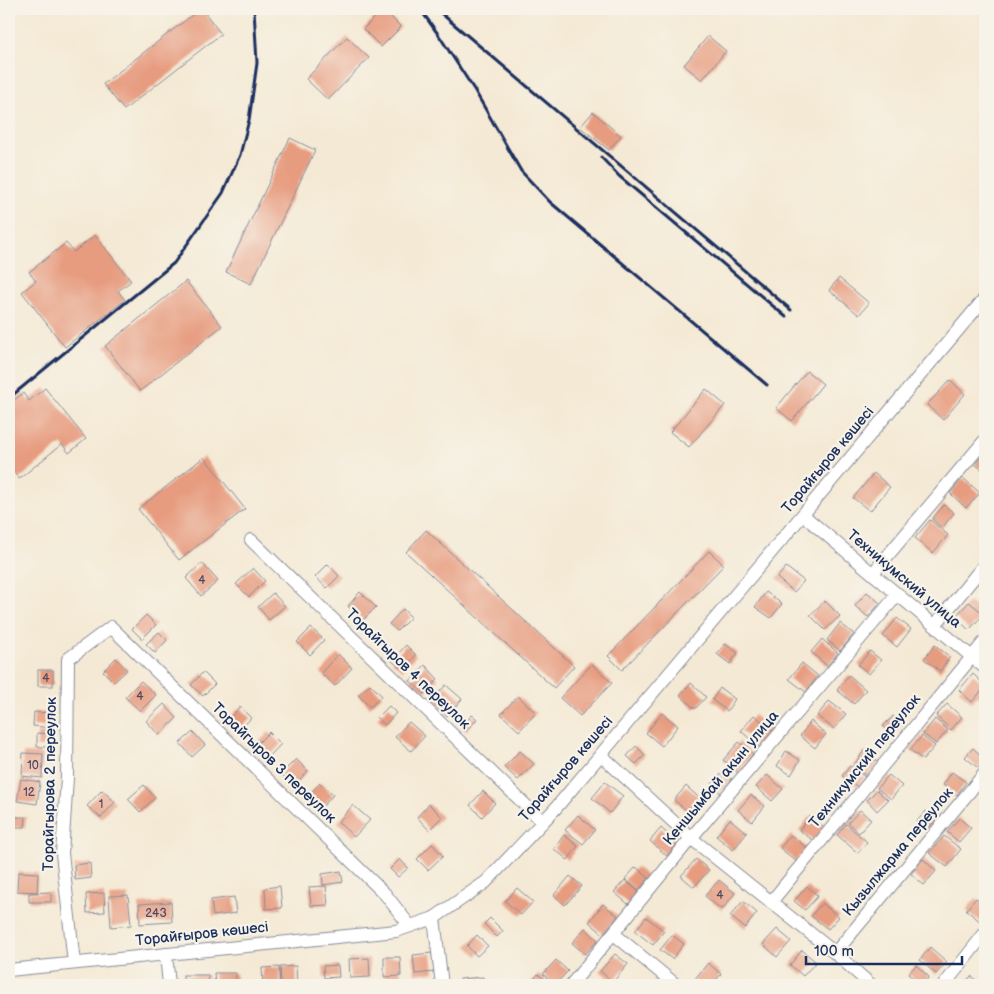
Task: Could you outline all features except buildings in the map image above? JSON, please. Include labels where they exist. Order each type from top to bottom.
[{"type":"street","name":"Торайғыров көшесі","points":[[9,970],[396,931],[434,918],[486,882],[543,822],[985,298]]},
{"type":"street","points":[[873,573],[985,440]]},
{"type":"street","name":"Техникумский улица","points":[[803,515],[985,668]]},
{"type":"street","name":"Торайгыров 4 переулок","points":[[251,540],[543,822]]},
{"type":"street","points":[[935,625],[985,564]]},
{"type":"street","name":"Кеншымбай акын улица","points":[[571,985],[691,838],[898,594]]},
{"type":"street","name":"Торайгыров 3 переулок","points":[[111,627],[386,894],[410,926]]},
{"type":"street","name":"Торайгырова 2 переулок","points":[[74,963],[62,853],[67,778],[68,659],[111,627]]},
{"type":"street","name":"Техникумский переулок","points":[[771,902],[985,641]]},
{"type":"street","points":[[601,755],[691,838],[835,953],[871,985]]},
{"type":"street","name":"Кызылжарма переулок","points":[[835,953],[985,773]]},
{"type":"street","points":[[434,918],[442,985]]},
{"type":"street","points":[[614,934],[676,985]]},
{"type":"street","points":[[944,985],[985,934]]},
{"type":"street","points":[[166,954],[170,985]]},
{"type":"railway","points":[[9,398],[174,263],[223,193],[240,155],[249,120],[257,63],[254,9]]},
{"type":"railway","points":[[420,9],[475,91],[521,171],[550,202],[767,385]]},
{"type":"railway","points":[[436,9],[791,310]]},
{"type":"railway","points":[[601,157],[619,176],[786,317]]}]
